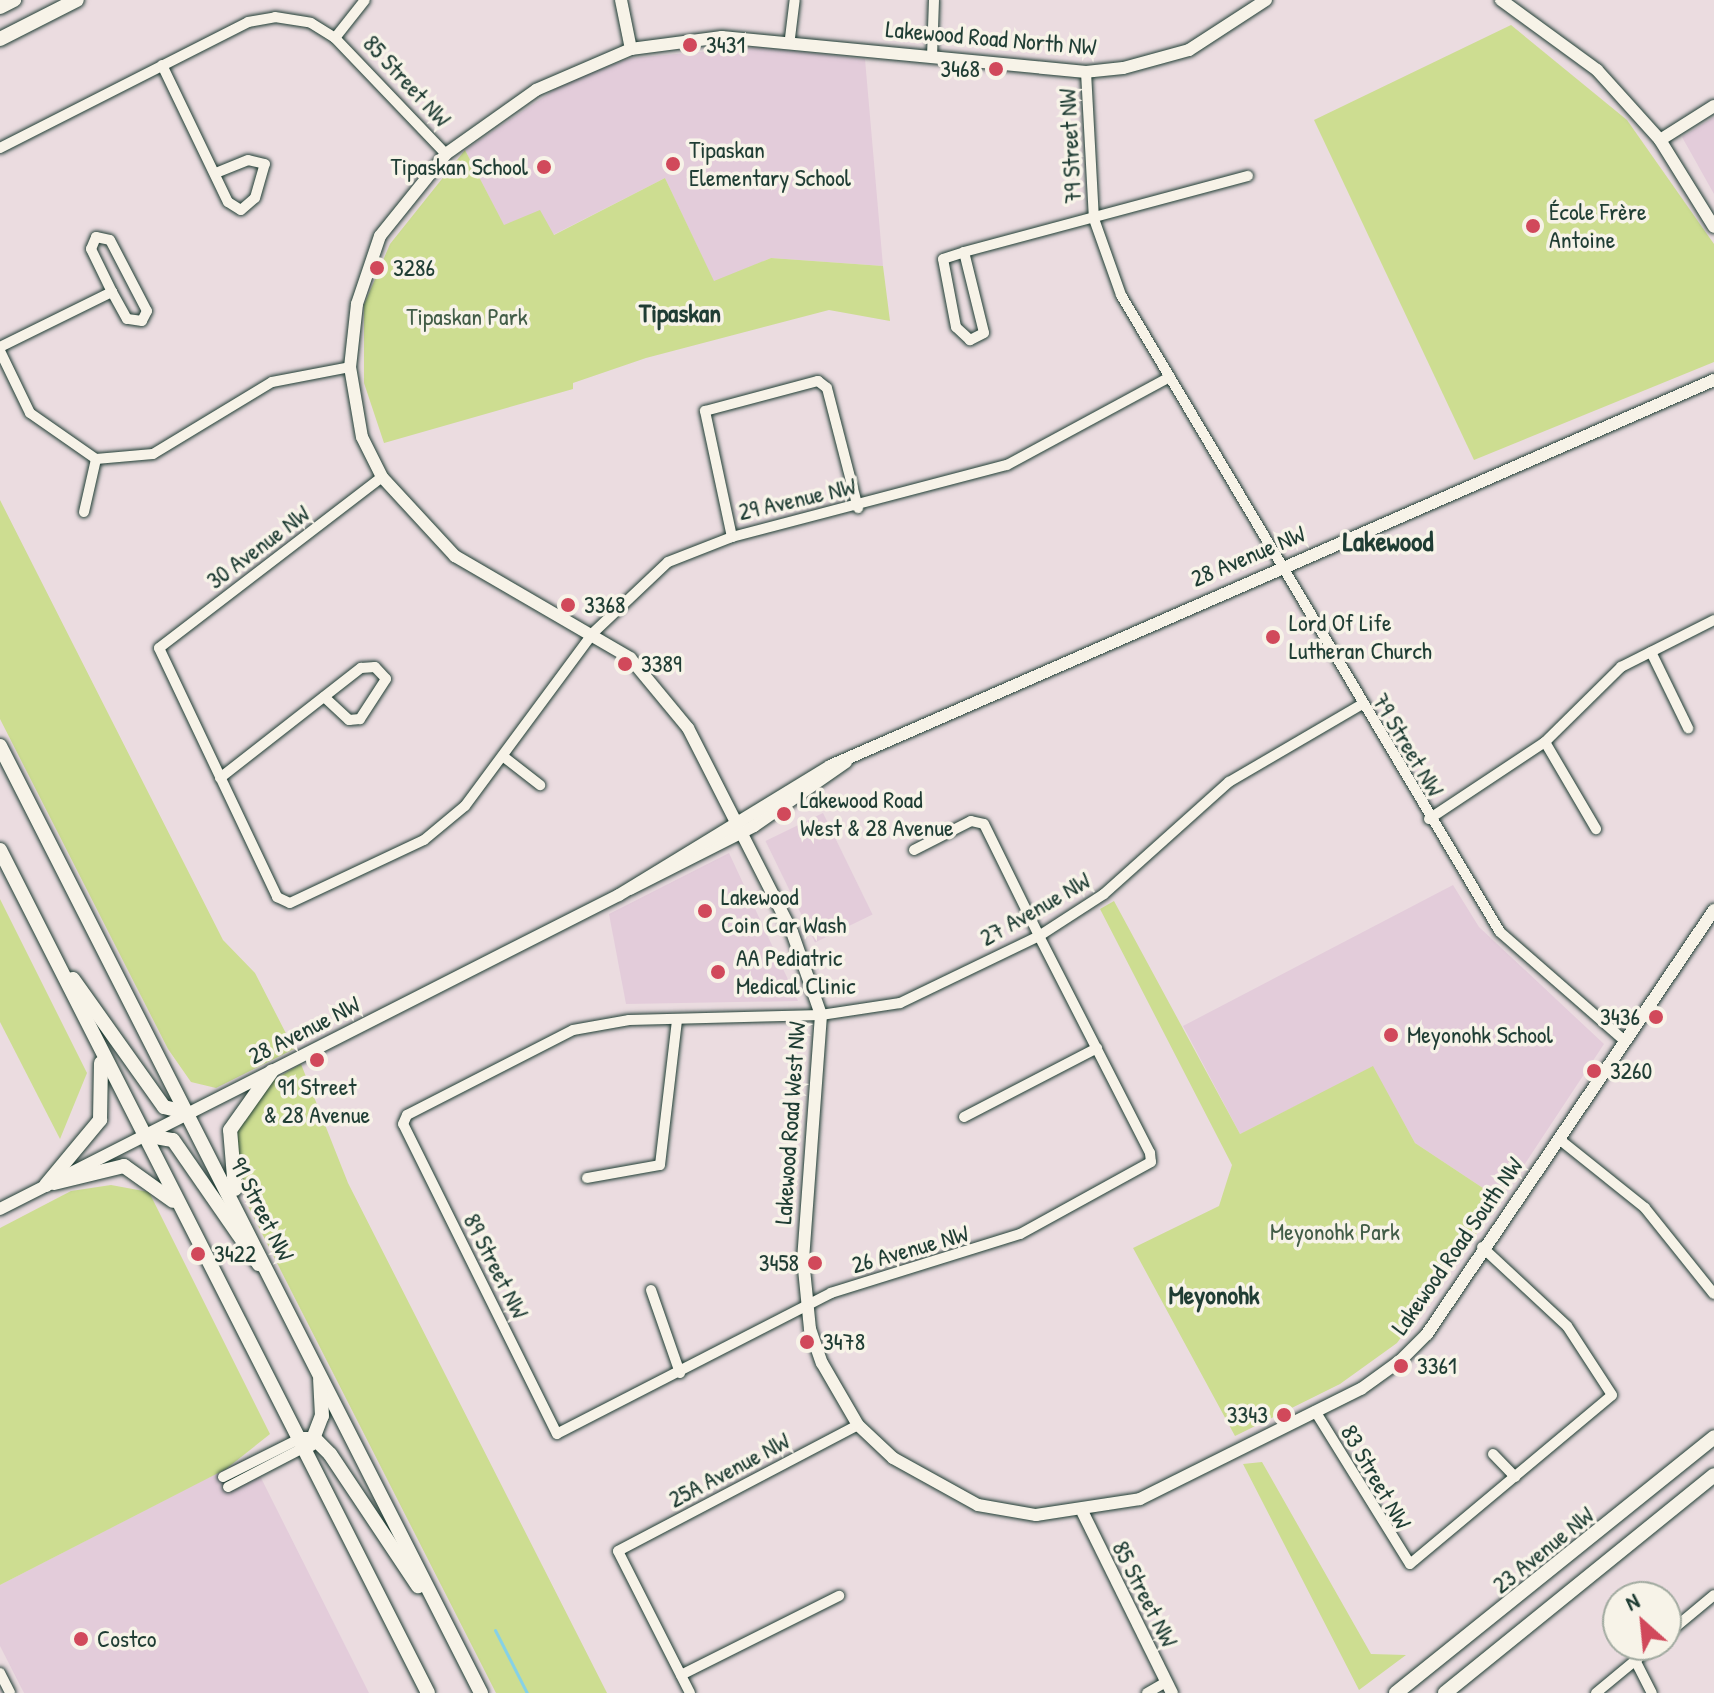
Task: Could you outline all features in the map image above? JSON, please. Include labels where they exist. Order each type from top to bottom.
[{"type":"main road","points":[[0,7],[14,0]]},
{"type":"main road","points":[[0,39],[77,0]]},
{"type":"main road","name":"91 Street NW","points":[[0,746],[302,1333],[481,1693]]},
{"type":"main road","points":[[0,850],[184,1213],[306,1442],[428,1693]]},
{"type":"main road","points":[[56,961],[164,1107],[188,1113]]},
{"type":"main road","points":[[46,1185],[72,1161],[105,1111],[96,1039]]},
{"type":"main road","points":[[250,1231],[232,1177],[230,1130],[272,1071]]},
{"type":"main road","points":[[144,1135],[173,1140],[279,1290]]},
{"type":"main road","points":[[46,1185],[124,1166],[148,1176],[184,1213]]},
{"type":"main road","points":[[302,1333],[323,1395],[306,1442]]},
{"type":"main road","name":"23 Avenue NW","points":[[1396,1693],[1714,1437]]},
{"type":"main road","points":[[306,1442],[455,1643]]},
{"type":"main road","points":[[1445,1693],[1714,1475]]},
{"type":"street","name":"85 Street NW","points":[[335,38],[362,4],[373,0]]},
{"type":"street","points":[[621,0],[631,49]]},
{"type":"street","points":[[790,38],[795,0]]},
{"type":"street","points":[[932,57],[934,0]]},
{"type":"street","points":[[1501,0],[1597,70],[1660,140],[1714,227]]},
{"type":"street","name":"Lakewood Road North NW","points":[[357,304],[380,236],[446,154],[536,90],[631,49],[675,40],[790,38],[932,57],[1086,72],[1189,50],[1260,2]]},
{"type":"street","name":"85 Street NW","points":[[162,65],[248,22],[275,17],[311,23],[335,38],[446,154]]},
{"type":"street","points":[[0,148],[162,65],[228,202],[241,210],[255,198],[265,164],[248,160],[215,173]]},
{"type":"street","name":"79 Street NW","points":[[1086,72],[1094,219],[1121,295],[1278,567],[1500,932],[1625,1041]]},
{"type":"street","points":[[1660,140],[1714,106]]},
{"type":"street","name":"79 Street NW","points":[[964,252],[1248,176]]},
{"type":"street","points":[[96,237],[110,240],[147,311],[142,321],[127,319],[112,292],[91,249],[96,237]]},
{"type":"street","points":[[964,252],[984,333],[970,340],[956,327],[943,259],[964,252]]},
{"type":"street","points":[[112,292],[0,349],[30,413],[53,433],[96,459],[153,454],[272,382],[350,367]]},
{"type":"street","name":"Lakewood Road West NW","points":[[357,304],[350,367],[362,437],[382,477],[455,556],[593,633],[630,658],[667,699],[742,833],[792,932],[821,1015],[805,1200],[807,1306],[822,1363],[858,1425],[926,1483],[998,1510]]},
{"type":"street","name":"29 Avenue NW","points":[[220,778],[277,897],[290,903],[424,840],[465,806],[593,633],[668,562],[732,537],[858,508],[1007,465],[1170,377]]},
{"type":"street","name":"28 Avenue NW","points":[[628,890],[734,818],[846,762],[1278,567],[1714,380]]},
{"type":"street","points":[[732,537],[705,411],[823,383],[858,508]]},
{"type":"street","points":[[84,512],[96,459]]},
{"type":"street","name":"30 Avenue NW","points":[[220,778],[159,648],[382,477]]},
{"type":"street","points":[[1429,819],[1545,742],[1593,689],[1651,652],[1714,620]]},
{"type":"street","points":[[1651,652],[1688,728]]},
{"type":"street","points":[[220,778],[324,697],[364,666],[386,679],[360,719],[349,720],[324,697]]},
{"type":"street","name":"27 Avenue NW","points":[[407,1115],[573,1030],[677,1020],[821,1015],[900,1003],[1039,936],[1104,894],[1229,782],[1361,705]]},
{"type":"street","points":[[1545,742],[1596,829]]},
{"type":"street","points":[[504,757],[540,785]]},
{"type":"street","name":"28 Avenue NW","points":[[0,1209],[742,833],[846,762]]},
{"type":"street","points":[[914,850],[971,821],[984,824],[1097,1048],[964,1117]]},
{"type":"street","name":"Lakewood Road South NW","points":[[998,1510],[1083,1513],[1140,1499],[1315,1411],[1400,1361],[1427,1334],[1482,1247],[1714,910]]},
{"type":"street","points":[[587,1178],[660,1165],[677,1020]]},
{"type":"street","name":"26 Avenue NW","points":[[557,1434],[807,1306],[1020,1234],[1151,1162],[1097,1048]]},
{"type":"street","name":"89 Street NW","points":[[407,1115],[403,1124],[557,1434]]},
{"type":"street","points":[[1559,1139],[1645,1208],[1714,1294]]},
{"type":"street","points":[[1482,1247],[1567,1326],[1612,1395],[1515,1477],[1493,1454]]},
{"type":"street","points":[[651,1290],[680,1373]]},
{"type":"street","name":"83 Street NW","points":[[1315,1411],[1403,1563],[1416,1560],[1515,1477]]},
{"type":"street","name":"25A Avenue NW","points":[[681,1675],[618,1551],[858,1425]]},
{"type":"street","points":[[226,1482],[306,1442]]},
{"type":"street","name":"85 Street NW","points":[[1083,1513],[1169,1687]]},
{"type":"street","points":[[1682,1622],[1714,1595]]},
{"type":"street","points":[[690,1693],[681,1675],[839,1596]]},
{"type":"street","points":[[1596,1693],[1634,1661]]},
{"type":"street","points":[[1636,1661],[1652,1693]]},
{"type":"street","points":[[0,1673],[10,1693]]},
{"type":"street","points":[[1147,1693],[1169,1687]]},
{"type":"shaded area","name":"Tipaskan Elementary School","points":[[757,47],[865,59],[883,266],[771,258],[714,282],[665,178],[553,235],[504,226],[465,150],[563,84],[630,58]]},
{"type":"shaded area","points":[[1714,117],[1714,194],[1682,137]]},
{"type":"shaded area","points":[[823,813],[873,915],[815,943],[765,841]]},
{"type":"shaded area","points":[[729,853],[798,1001],[626,1004],[609,914]]},
{"type":"shaded area","name":"Meyonohk School","points":[[1453,885],[1479,927],[1604,1044],[1501,1200],[1415,1143],[1373,1067],[1240,1134],[1183,1026]]},
{"type":"shaded area","points":[[250,1456],[369,1693],[24,1693],[0,1646],[0,1585]]},
{"type":"green space","name":"École Frère Antoine","points":[[1511,25],[1627,120],[1714,244],[1714,362],[1474,460],[1314,120]]},
{"type":"green space","name":"Tipaskan Park","points":[[465,150],[504,225],[540,210],[554,235],[665,178],[714,281],[771,258],[883,266],[890,321],[829,310],[646,358],[573,383],[573,389],[384,443],[364,383],[364,305],[390,244]]},
{"type":"green space","points":[[0,500],[223,940],[255,973],[294,1049],[216,1088],[191,1082],[168,1049],[0,719]]},
{"type":"green space","points":[[0,899],[87,1073],[60,1139],[0,1022]]},
{"type":"green space","name":"Meyonohk Park","points":[[1114,901],[1240,1134],[1373,1066],[1415,1143],[1501,1200],[1397,1343],[1340,1384],[1235,1436],[1133,1248],[1219,1206],[1232,1165],[1100,909]]},
{"type":"green space","points":[[301,1064],[348,1183],[607,1693],[496,1693],[249,1208],[239,1182],[237,1128],[270,1082]]},
{"type":"green space","points":[[111,1185],[149,1192],[270,1434],[226,1469],[0,1585],[0,1228],[71,1191]]},
{"type":"green space","points":[[1262,1462],[1371,1654],[1406,1655],[1359,1690],[1243,1464]]},
{"type":"waterway","points":[[495,1630],[527,1693]]},
{"type":"place","name":"3431","points":[[690,45]]},
{"type":"place","name":"3468","points":[[996,69]]},
{"type":"place","name":"Tipaskan Elementary School","points":[[673,164]]},
{"type":"place","name":"Tipaskan School","points":[[544,167]]},
{"type":"place","name":"École Frère Antoine","points":[[1533,226]]},
{"type":"place","name":"3286","points":[[377,268]]},
{"type":"place","name":"3368","points":[[568,605]]},
{"type":"place","name":"Lord Of Life Lutheran Church","points":[[1273,637]]},
{"type":"place","name":"3389","points":[[625,664]]},
{"type":"place","name":"Lakewood Road West & 28 Avenue","points":[[784,814]]},
{"type":"place","name":"Lakewood Coin Car Wash","points":[[705,911]]},
{"type":"place","name":"AA Pediatric Medical Clinic","points":[[718,972]]},
{"type":"place","name":"3436","points":[[1656,1017]]},
{"type":"place","name":"Meyonohk School","points":[[1391,1035]]},
{"type":"place","name":"91 Street & 28 Avenue","points":[[317,1060]]},
{"type":"place","name":"3260","points":[[1594,1071]]},
{"type":"place","name":"3422","points":[[198,1254]]},
{"type":"place","name":"3458","points":[[815,1263]]},
{"type":"place","name":"3478","points":[[807,1342]]},
{"type":"place","name":"3361","points":[[1401,1366]]},
{"type":"place","name":"3343","points":[[1284,1415]]},
{"type":"place","name":"Costco","points":[[81,1639]]},
{"type":"district","name":"Tipaskan","points":[[680,313]]},
{"type":"district","name":"Lakewood","points":[[1388,541]]},
{"type":"district","name":"Meyonohk","points":[[1214,1295]]}]
